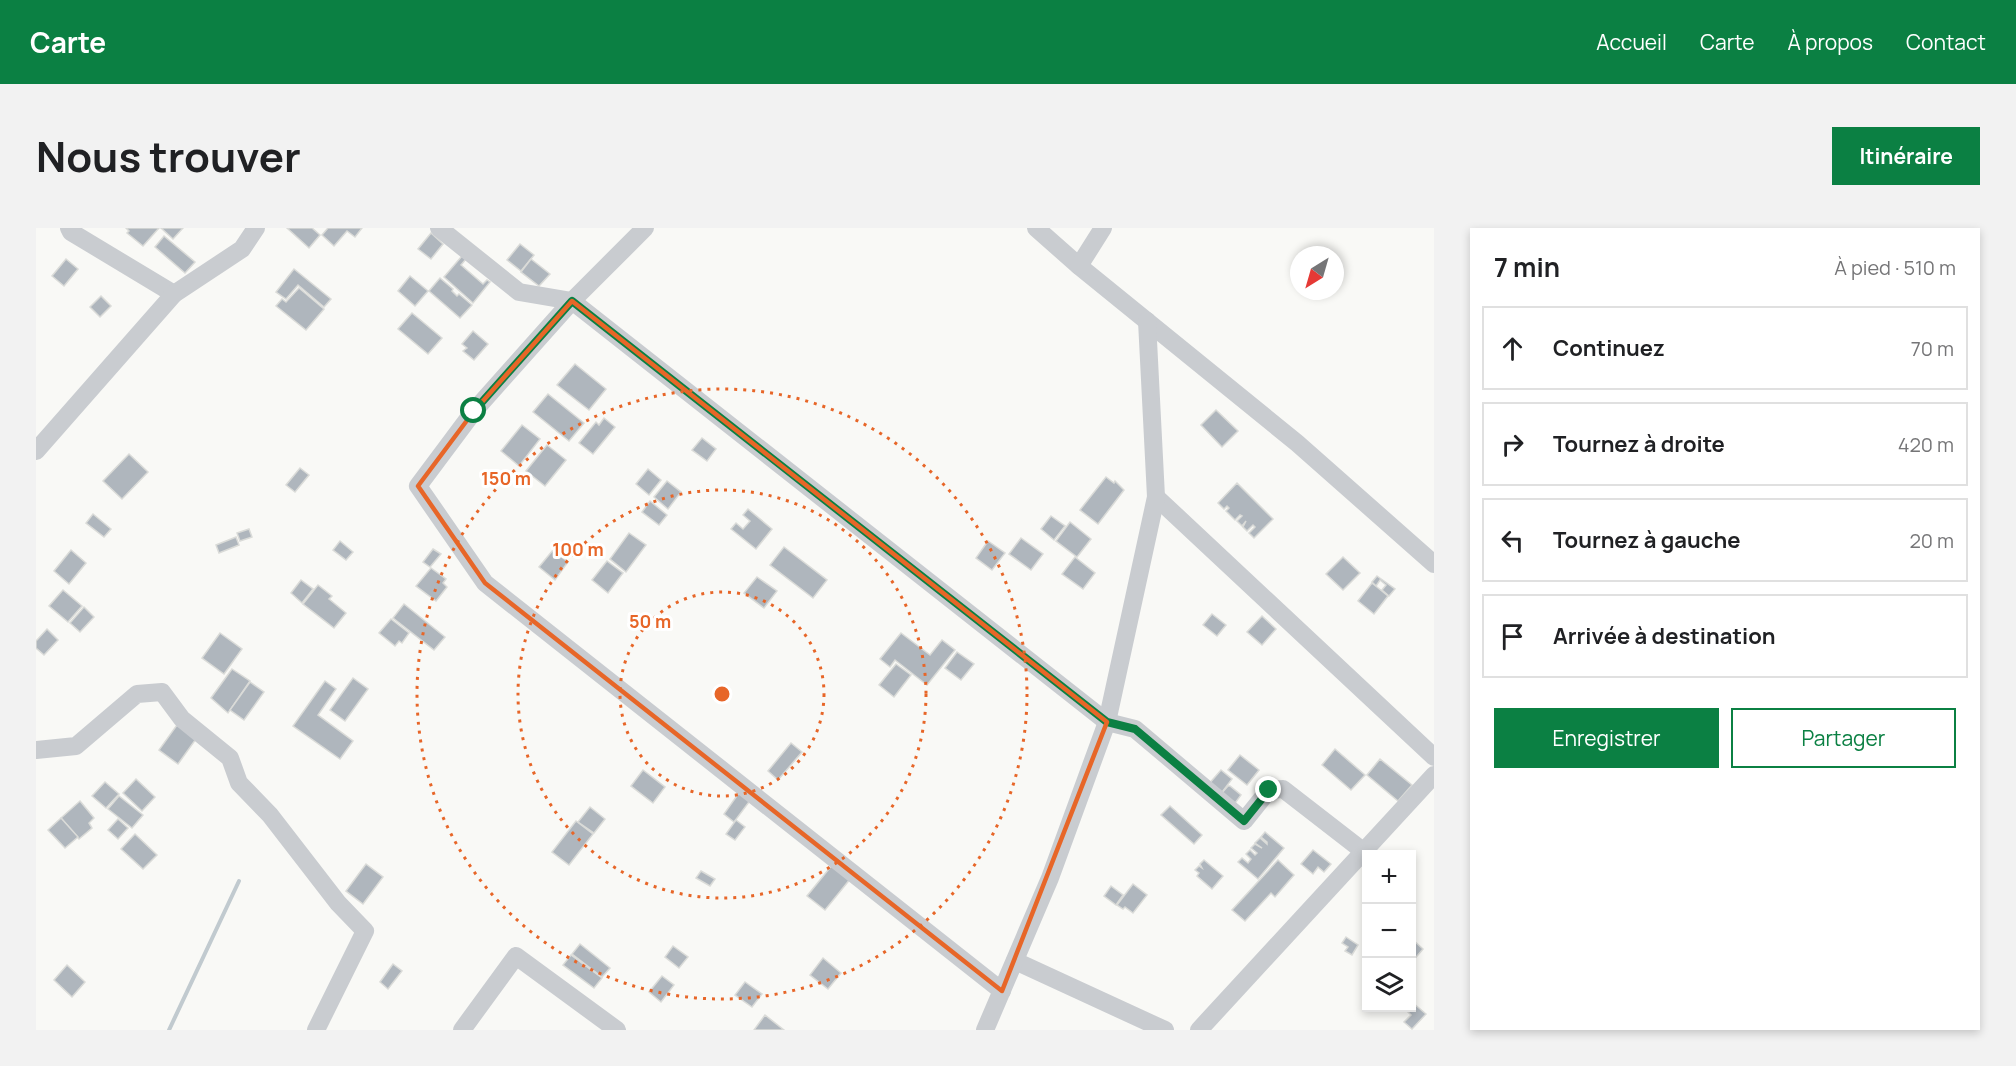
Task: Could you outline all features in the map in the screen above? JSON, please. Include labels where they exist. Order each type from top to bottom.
[{"type":"street","points":[[69,228],[71,232],[174,294]]},
{"type":"street","points":[[36,451],[174,294],[242,249],[256,228]]},
{"type":"street","points":[[439,228],[519,292],[572,301],[1107,722],[1135,729],[1244,821],[1269,790],[1283,789],[1362,850]]},
{"type":"street","points":[[645,228],[572,301],[474,411],[418,486],[485,583],[1002,991]]},
{"type":"street","points":[[1036,228],[1079,266],[1297,443],[1434,564]]},
{"type":"street","points":[[1079,266],[1103,228]]},
{"type":"street","points":[[985,1030],[1050,878],[1107,722],[1156,497],[1147,321]]},
{"type":"street","points":[[1156,497],[1434,757]]},
{"type":"street","points":[[36,750],[76,746],[137,694],[162,692],[182,719],[230,758],[238,783],[270,815],[338,903],[365,931],[316,1030]]},
{"type":"street","points":[[1364,850],[1434,775]]},
{"type":"street","points":[[1199,1030],[1362,852]]},
{"type":"street","points":[[462,1030],[516,956],[617,1030]]},
{"type":"street","points":[[1014,961],[1165,1030]]},
{"type":"highlighted area","points":[[572,301],[1107,722],[1002,991],[485,583],[418,486],[474,411]]},
{"type":"building","points":[[126,228],[159,228],[143,246],[127,233],[129,231]]},
{"type":"building","points":[[161,228],[183,228],[173,239]]},
{"type":"building","points":[[287,228],[312,228],[320,235],[309,248]]},
{"type":"building","points":[[328,228],[362,228],[355,237],[347,231],[334,246],[322,235]]},
{"type":"building","points":[[431,233],[443,244],[431,259],[418,249]]},
{"type":"building","points":[[164,236],[195,262],[185,273],[155,247]]},
{"type":"building","points":[[520,244],[534,255],[521,271],[507,260]]},
{"type":"building","points":[[462,256],[466,259],[461,265],[483,284],[487,280],[490,282],[473,303],[444,277]]},
{"type":"building","points":[[66,259],[78,269],[64,286],[52,276]]},
{"type":"building","points":[[531,259],[550,274],[539,286],[521,272]]},
{"type":"building","points":[[294,269],[331,299],[324,307],[298,285],[286,299],[276,292]]},
{"type":"building","points":[[410,276],[428,291],[415,306],[398,291]]},
{"type":"building","points":[[440,278],[453,289],[452,291],[457,296],[459,294],[472,305],[460,318],[429,291]]},
{"type":"building","points":[[299,288],[324,309],[306,330],[276,306],[282,299],[286,302]]},
{"type":"building","points":[[101,296],[111,306],[100,317],[90,307]]},
{"type":"building","points":[[412,313],[442,338],[428,354],[398,329]]},
{"type":"building","points":[[473,331],[488,344],[474,360],[463,351],[467,348],[462,344]]},
{"type":"building","points":[[575,364],[606,389],[589,410],[557,385]]},
{"type":"building","points":[[548,394],[584,423],[569,441],[533,412]]},
{"type":"building","points":[[1216,410],[1238,431],[1222,447],[1201,425]]},
{"type":"building","points":[[604,418],[615,427],[593,454],[579,443],[596,422],[599,425]]},
{"type":"building","points":[[522,425],[540,439],[519,466],[501,451]]},
{"type":"building","points":[[702,438],[716,449],[707,461],[692,450]]},
{"type":"building","points":[[547,445],[566,460],[545,486],[526,471]]},
{"type":"building","points":[[129,454],[148,472],[122,499],[103,481]]},
{"type":"building","points":[[300,468],[309,475],[295,492],[286,485]]},
{"type":"building","points":[[648,469],[661,480],[649,495],[636,484]]},
{"type":"building","points":[[1106,477],[1114,483],[1115,481],[1124,490],[1098,524],[1080,510]]},
{"type":"building","points":[[667,481],[681,492],[668,509],[654,497]]},
{"type":"building","points":[[1237,483],[1273,519],[1254,538],[1249,533],[1255,527],[1253,525],[1247,531],[1243,527],[1246,521],[1242,526],[1237,521],[1242,516],[1240,515],[1235,520],[1226,511],[1229,508],[1227,506],[1224,509],[1218,503]]},
{"type":"building","points":[[650,501],[667,515],[659,525],[642,512]]},
{"type":"building","points":[[748,509],[772,529],[756,549],[731,529],[736,523],[743,529],[750,521],[743,515]]},
{"type":"building","points":[[93,514],[111,529],[104,537],[86,523]]},
{"type":"building","points":[[1051,516],[1065,526],[1054,540],[1041,529]]},
{"type":"building","points":[[1070,522],[1091,539],[1077,557],[1056,541]]},
{"type":"building","points":[[249,529],[252,537],[240,541],[237,533]]},
{"type":"building","points":[[629,533],[646,545],[626,572],[610,559]]},
{"type":"building","points":[[236,537],[239,545],[219,553],[216,545]]},
{"type":"building","points":[[1021,538],[1043,554],[1031,570],[1009,554]]},
{"type":"building","points":[[340,541],[353,552],[346,560],[333,550]]},
{"type":"building","points":[[988,541],[1005,553],[992,570],[976,558]]},
{"type":"building","points":[[784,547],[827,580],[813,598],[770,565]]},
{"type":"building","points":[[433,549],[441,554],[430,567],[423,562]]},
{"type":"building","points":[[71,550],[86,563],[69,584],[54,571]]},
{"type":"building","points":[[553,550],[568,562],[555,580],[539,567]]},
{"type":"building","points":[[1075,557],[1095,573],[1083,589],[1062,574]]},
{"type":"building","points":[[1343,557],[1360,573],[1343,590],[1326,574]]},
{"type":"building","points":[[607,561],[623,573],[608,593],[592,580]]},
{"type":"building","points":[[431,568],[446,579],[443,583],[447,587],[436,601],[416,586]]},
{"type":"building","points":[[1377,576],[1395,589],[1389,596],[1382,590],[1386,585],[1380,580],[1376,586],[1372,582]]},
{"type":"building","points":[[757,577],[777,591],[764,608],[744,593]]},
{"type":"building","points":[[301,580],[313,589],[302,603],[291,593]]},
{"type":"building","points":[[1372,583],[1388,596],[1374,614],[1358,601]]},
{"type":"building","points":[[318,585],[332,596],[329,599],[346,613],[334,628],[303,604]]},
{"type":"building","points":[[63,590],[82,606],[68,622],[49,606]]},
{"type":"building","points":[[404,604],[445,637],[434,650],[393,618]]},
{"type":"building","points":[[84,607],[94,617],[80,632],[70,623]]},
{"type":"building","points":[[1212,614],[1226,625],[1217,636],[1203,625]]},
{"type":"building","points":[[1262,616],[1276,629],[1262,645],[1247,632]]},
{"type":"building","points":[[391,619],[409,633],[402,643],[399,641],[395,646],[379,633]]},
{"type":"building","points":[[47,629],[58,640],[44,655],[36,648],[36,641]]},
{"type":"building","points":[[220,633],[242,649],[224,674],[202,658]]},
{"type":"building","points":[[901,633],[930,655],[942,640],[955,650],[927,685],[895,660],[890,667],[880,659]]},
{"type":"building","points":[[957,652],[974,664],[961,680],[945,668]]},
{"type":"building","points":[[896,664],[911,675],[894,697],[879,685]]},
{"type":"building","points":[[232,669],[250,681],[228,713],[211,698]]},
{"type":"building","points":[[353,678],[368,689],[345,721],[330,710]]},
{"type":"building","points":[[325,681],[336,689],[318,715],[353,741],[340,759],[293,726]]},
{"type":"building","points":[[250,682],[264,692],[244,720],[230,710]]},
{"type":"building","points":[[177,725],[196,739],[178,764],[159,750]]},
{"type":"building","points":[[791,743],[802,752],[778,780],[768,771]]},
{"type":"building","points":[[1335,749],[1365,775],[1351,790],[1322,765]]},
{"type":"building","points":[[1240,755],[1259,770],[1247,785],[1228,770]]},
{"type":"building","points":[[1380,759],[1412,785],[1398,801],[1367,775]]},
{"type":"building","points":[[643,770],[665,787],[653,803],[631,786]]},
{"type":"building","points":[[1221,770],[1232,779],[1220,795],[1208,785]]},
{"type":"building","points":[[136,779],[155,797],[142,811],[123,793]]},
{"type":"building","points":[[105,782],[119,794],[106,808],[92,796]]},
{"type":"building","points":[[1228,786],[1241,795],[1233,806],[1220,795]]},
{"type":"building","points":[[741,790],[752,798],[734,822],[724,814]]},
{"type":"building","points":[[119,796],[143,815],[132,828],[108,809]]},
{"type":"building","points":[[80,801],[94,818],[89,823],[92,828],[79,839],[61,818]]},
{"type":"building","points":[[1170,806],[1202,835],[1194,844],[1161,815]]},
{"type":"building","points":[[590,807],[605,819],[594,833],[578,822]]},
{"type":"building","points":[[61,818],[78,837],[65,848],[48,830]]},
{"type":"building","points":[[118,819],[128,828],[118,839],[108,830]]},
{"type":"building","points":[[736,820],[745,827],[735,840],[726,834]]},
{"type":"building","points":[[576,821],[593,834],[569,865],[552,852]]},
{"type":"building","points":[[1265,832],[1284,848],[1258,879],[1238,862],[1242,858],[1248,863],[1251,859],[1246,854],[1250,850],[1255,855],[1257,853],[1251,848],[1255,844],[1262,848],[1255,843],[1260,838],[1267,844],[1261,837]]},
{"type":"building","points":[[135,834],[157,855],[143,869],[121,849]]},
{"type":"building","points":[[1313,850],[1331,864],[1324,872],[1318,867],[1313,874],[1301,864]]},
{"type":"building","points":[[1204,860],[1223,876],[1212,889],[1197,876],[1199,873],[1195,870],[1199,866],[1202,868],[1200,864]]},
{"type":"building","points":[[1278,860],[1294,875],[1275,897],[1271,893],[1245,921],[1232,910]]},
{"type":"building","points":[[366,864],[383,877],[363,904],[346,891]]},
{"type":"building","points":[[833,864],[851,878],[825,910],[807,896]]},
{"type":"building","points":[[701,871],[715,879],[710,886],[696,878]]},
{"type":"building","points":[[1133,884],[1147,895],[1133,913],[1117,905]]},
{"type":"building","points":[[1111,886],[1123,895],[1116,905],[1104,896]]},
{"type":"building","points":[[1346,937],[1358,945],[1352,955],[1345,951],[1348,947],[1342,943]]},
{"type":"building","points":[[1416,943],[1423,949],[1416,957]]},
{"type":"building","points":[[580,944],[610,968],[602,977],[572,954]]},
{"type":"building","points":[[673,946],[688,957],[679,968],[665,957]]},
{"type":"building","points":[[571,955],[602,978],[594,988],[563,965]]},
{"type":"building","points":[[823,958],[841,973],[828,989],[810,975]]},
{"type":"building","points":[[393,964],[402,971],[388,989],[380,982]]},
{"type":"building","points":[[67,965],[85,982],[72,997],[54,980]]},
{"type":"building","points":[[662,976],[674,985],[661,1002],[649,992]]},
{"type":"building","points":[[745,982],[762,994],[752,1007],[735,995]]},
{"type":"building","points":[[1416,1006],[1426,1014],[1412,1029],[1404,1022],[1411,1015],[1408,1012],[1416,1012]]},
{"type":"building","points":[[765,1015],[784,1030],[754,1030]]},
{"type":"waterway","points":[[169,1030],[239,881]]},
{"type":"route","points":[[474,411],[572,301],[1107,722],[1135,729],[1244,821],[1269,790]]}]
